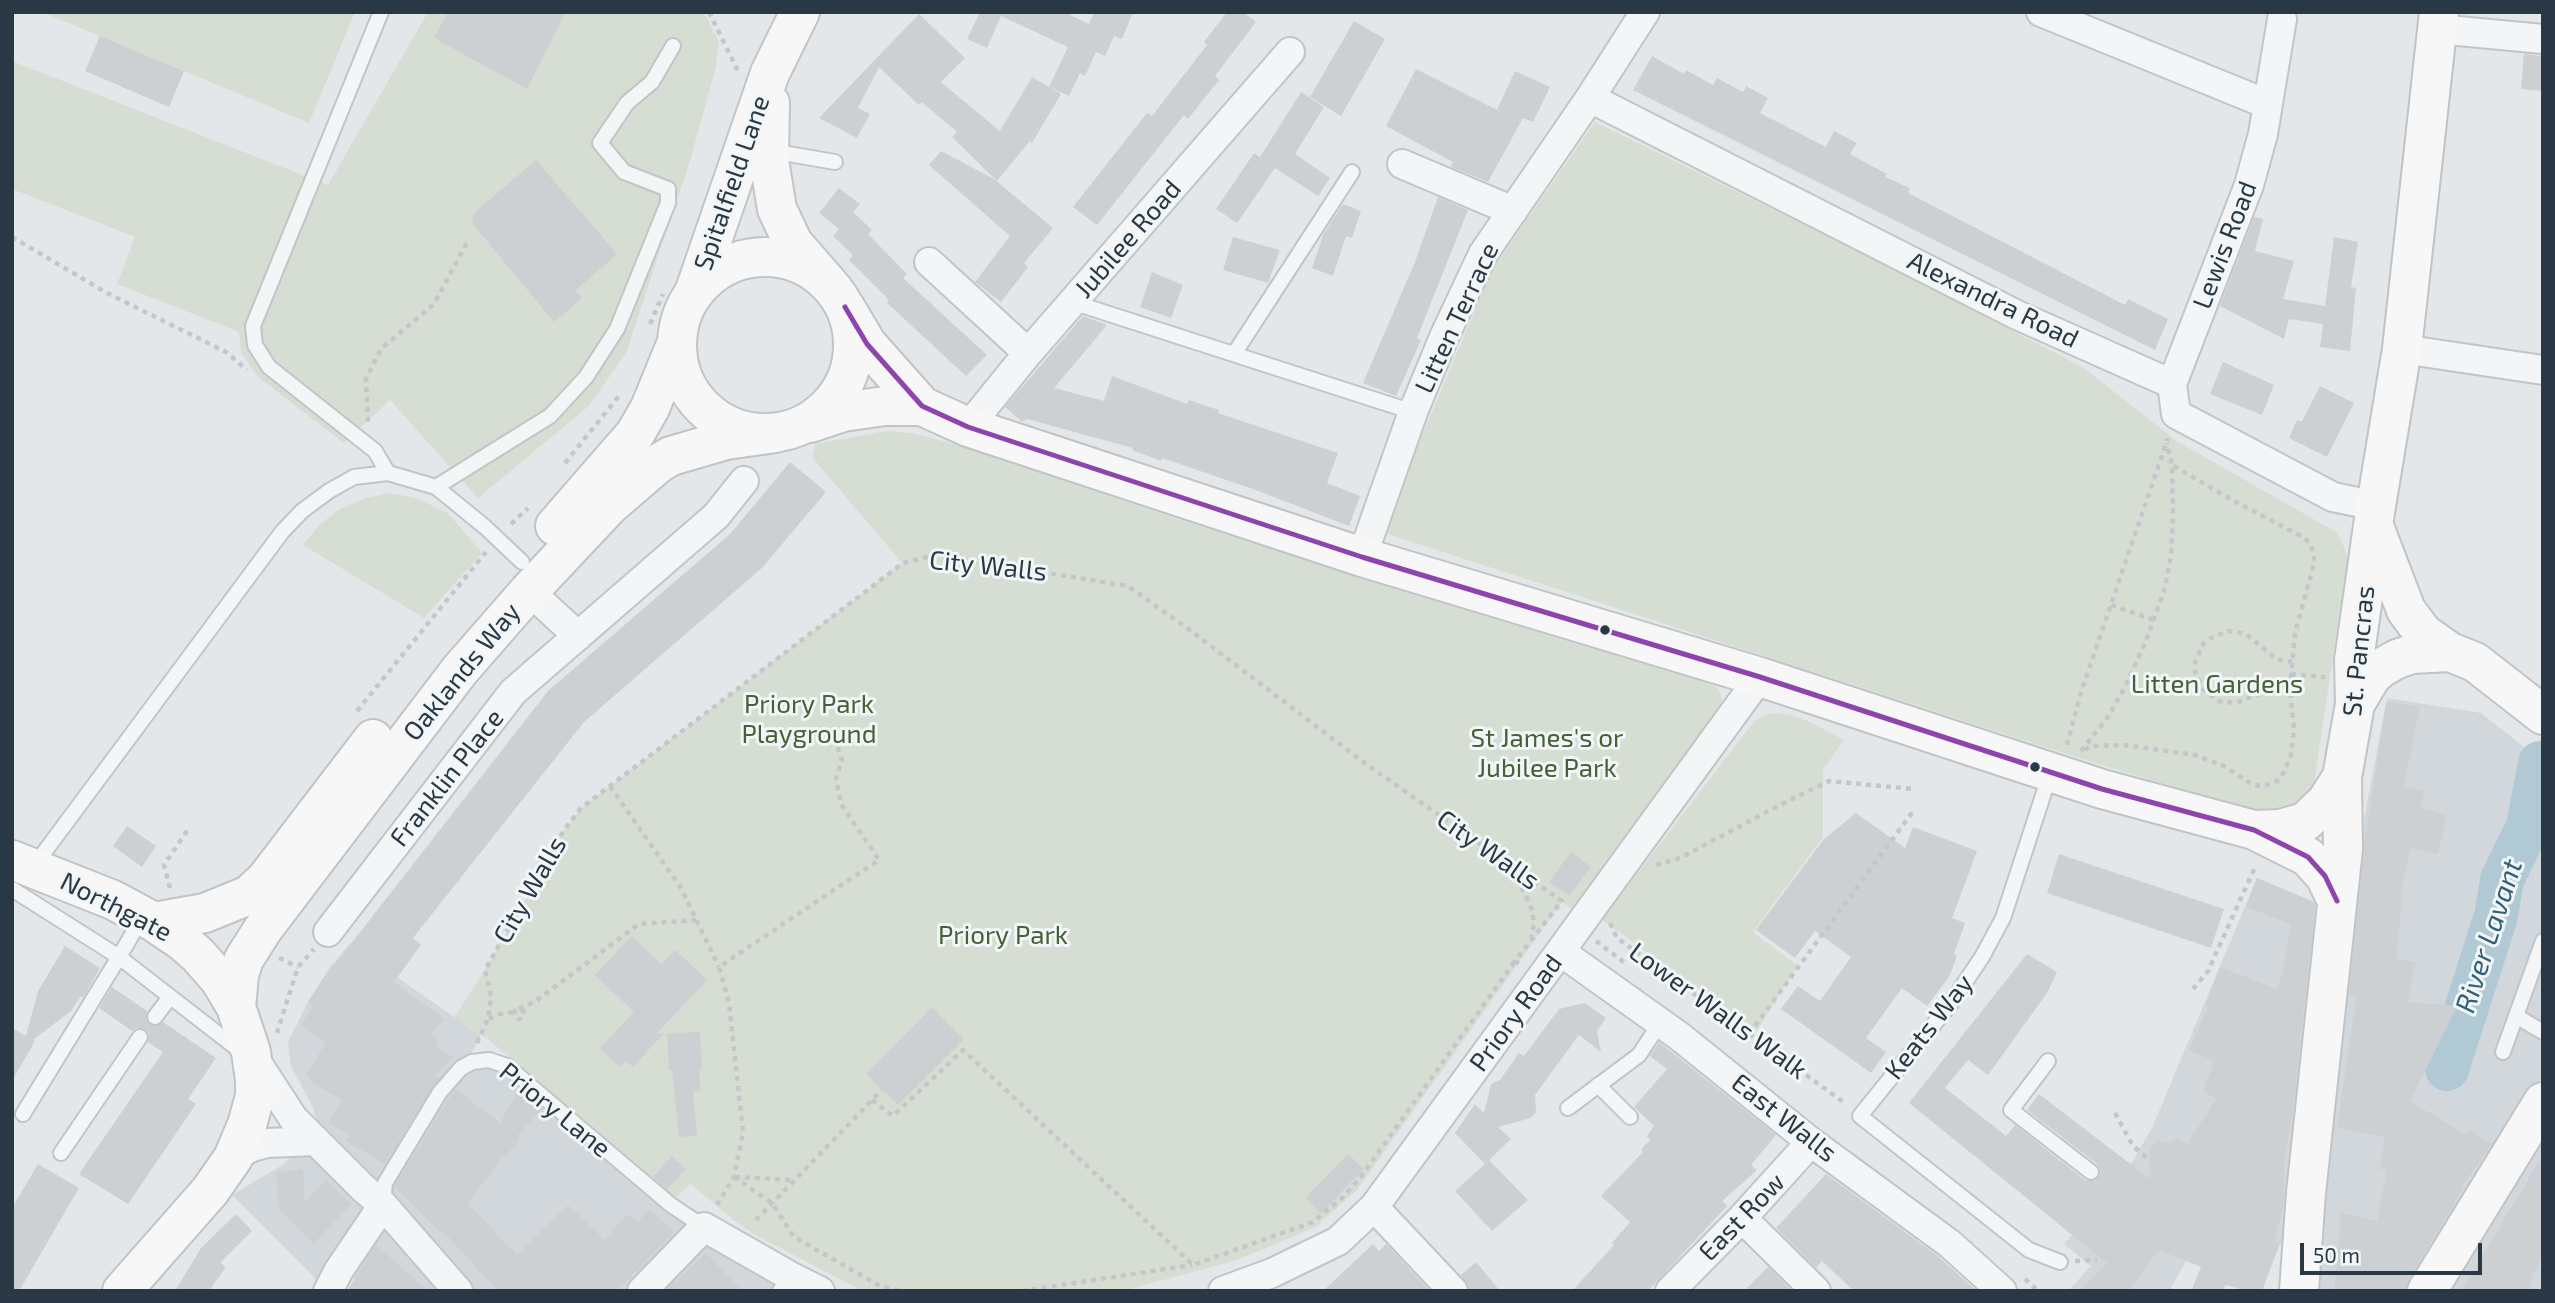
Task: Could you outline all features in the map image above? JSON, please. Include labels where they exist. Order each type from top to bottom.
[{"type":"main road","name":"Spitalfield Lane","points":[[694,293],[755,73],[800,12]]},
{"type":"main road","name":"St. Pancras","points":[[2299,1291],[2307,1180],[2344,829],[2342,776],[2355,704],[2354,660],[2402,349],[2438,20]]},
{"type":"main road","name":"Spitalfield Lane","points":[[755,73],[777,209],[798,250],[836,295]]},
{"type":"main road","points":[[922,406],[885,406],[843,412],[790,429],[752,433],[728,426],[702,408],[692,396],[681,374],[677,342],[681,316],[694,293],[711,275],[726,266],[741,260],[766,257],[799,263],[836,295],[867,344],[922,406],[968,427],[1362,557],[1760,677],[2061,761],[2102,789],[2262,834],[2297,850],[2314,862],[2325,876],[2337,901]]},
{"type":"main road","points":[[790,429],[833,402],[848,378],[853,360],[851,323],[836,295]]},
{"type":"main road","name":"Oaklands Way","points":[[149,919],[205,913],[249,895],[265,879],[383,727],[512,568],[601,475],[635,434],[650,408],[677,342]]},
{"type":"main road","name":"Oaklands Way","points":[[236,1007],[239,975],[244,959],[263,929],[460,670],[512,568],[610,505],[671,456],[716,442],[790,429]]},
{"type":"main road","points":[[2375,515],[2394,584],[2406,610],[2423,633],[2450,652],[2475,662],[2543,715]]},
{"type":"main road","points":[[2355,704],[2371,677],[2397,659],[2412,654],[2450,652]]},
{"type":"main road","points":[[2262,834],[2305,822],[2326,802],[2342,776]]},
{"type":"main road","name":"Northgate","points":[[19,872],[93,891],[149,919],[183,941],[204,960],[220,980],[262,1048],[255,1080],[255,1096],[247,1125],[233,1158],[210,1191],[122,1291]]},
{"type":"main road","points":[[2427,1291],[2543,1102]]},
{"type":"street","name":"Litten Terrace","points":[[1362,557],[1413,412],[1483,254],[1590,98],[1645,12]]},
{"type":"street","points":[[2041,12],[2267,104]]},
{"type":"street","name":"Lewis Road","points":[[2172,384],[2249,185],[2263,134],[2283,16]]},
{"type":"street","points":[[2438,20],[2543,39]]},
{"type":"street","name":"Jubilee Road","points":[[968,427],[1028,353],[1290,52]]},
{"type":"street","name":"Alexandra Road","points":[[1590,98],[2017,315],[2172,384]]},
{"type":"street","points":[[1402,164],[1513,211]]},
{"type":"street","points":[[929,262],[1028,353]]},
{"type":"street","points":[[2402,349],[2543,370]]},
{"type":"street","points":[[2172,384],[2176,414],[2333,497],[2375,515]]},
{"type":"street","name":"Franklin Place","points":[[328,932],[513,692],[716,516],[744,481]]},
{"type":"street","points":[[512,568],[578,636]]},
{"type":"street","name":"Priory Road","points":[[1223,1291],[1278,1282],[1338,1241],[1374,1207],[1760,677]]},
{"type":"street","name":"East Walls","points":[[1560,952],[1660,1023],[1811,1142],[1950,1244],[2002,1291]]},
{"type":"street","points":[[262,1048],[288,1111],[315,1141],[383,1205],[458,1291]]},
{"type":"street","points":[[233,1158],[252,1147],[267,1143],[315,1141]]},
{"type":"street","name":"East Row","points":[[1670,1291],[1742,1219],[1811,1142]]},
{"type":"street","points":[[328,1291],[383,1205]]},
{"type":"street","points":[[1374,1207],[1452,1291]]},
{"type":"street","points":[[1742,1219],[1816,1291]]},
{"type":"street","points":[[642,1291],[704,1227],[785,1283],[820,1291]]},
{"type":"lane","points":[[381,12],[253,327],[255,345],[269,367],[375,451],[388,473]]},
{"type":"lane","points":[[436,487],[550,416],[586,377],[617,329],[668,203],[668,189],[624,172],[600,143],[627,103],[652,82],[673,46]]},
{"type":"lane","points":[[769,150],[835,162]]},
{"type":"lane","points":[[1234,354],[1352,172]]},
{"type":"lane","points":[[1072,302],[1413,412]]},
{"type":"lane","points":[[262,1048],[239,1050],[118,957],[19,872],[282,532],[302,511],[329,491],[354,477],[388,473],[436,487],[485,527],[512,568]]},
{"type":"lane","name":"Keats Way","points":[[1857,1113],[1951,1003],[1982,957],[2003,918],[2061,761]]},
{"type":"lane","points":[[23,1114],[118,957],[149,919]]},
{"type":"lane","points":[[2503,1052],[2543,941]]},
{"type":"lane","points":[[155,1017],[170,997]]},
{"type":"lane","points":[[2516,1016],[2543,1032]]},
{"type":"lane","points":[[1568,1108],[1639,1055],[1660,1023]]},
{"type":"lane","points":[[61,1153],[140,1037]]},
{"type":"lane","name":"Priory Lane","points":[[383,1205],[385,1183],[440,1092],[459,1070],[472,1062],[489,1060],[507,1066],[671,1206],[704,1227]]},
{"type":"lane","points":[[2048,1061],[2011,1110],[2091,1172]]},
{"type":"lane","points":[[1598,1085],[1630,1117]]},
{"type":"lane","points":[[1857,1113],[2029,1251],[2060,1262]]},
{"type":"path","points":[[709,12],[755,73]]},
{"type":"path","points":[[12,237],[107,293],[226,352],[257,379]]},
{"type":"path","points":[[375,451],[368,425],[366,379],[381,349],[434,304],[469,239]]},
{"type":"path","points":[[2061,761],[2176,414]]},
{"type":"path","points":[[2166,442],[2172,465],[2173,517],[2171,556],[2164,591],[2154,620],[2114,707],[2076,757],[2090,746],[2124,745],[2196,755],[2224,766],[2253,785],[2264,786],[2277,781],[2291,755],[2294,729],[2290,690],[2295,633],[2314,565],[2314,554],[2309,542],[2172,465]]},
{"type":"path","name":"City Walls","points":[[459,1070],[476,1046],[488,1019],[491,996],[485,970],[564,830],[581,808],[902,563],[935,555],[1128,586],[1366,764],[1562,901],[1545,922]]},
{"type":"path","points":[[355,713],[512,568]]},
{"type":"path","points":[[2111,605],[2154,620]]},
{"type":"path","points":[[2290,690],[2270,690],[2236,703],[2218,701],[2203,689],[2195,672],[2195,662],[2203,644],[2228,631],[2246,634],[2276,659],[2292,662]]},
{"type":"path","points":[[719,967],[878,860],[841,804],[836,778],[842,761],[834,735]]},
{"type":"path","points":[[1607,888],[1680,858],[1829,781],[1913,789]]},
{"type":"path","points":[[610,786],[681,888],[719,967],[729,1003],[743,1132],[734,1177],[704,1227]]},
{"type":"path","points":[[1749,1034],[1914,810]]},
{"type":"path","points":[[169,878],[164,865],[189,828]]},
{"type":"path","points":[[2193,989],[2208,971],[2262,834]]},
{"type":"path","points":[[1499,857],[1524,892],[1532,910],[1534,924],[1530,941]]},
{"type":"path","name":"Lower Walls Walk","points":[[1607,888],[1616,938],[1857,1113]]},
{"type":"path","points":[[488,1019],[516,1011],[536,1001],[639,924],[697,920]]},
{"type":"path","points":[[262,1048],[298,967],[328,932]]},
{"type":"path","points":[[279,947],[275,957],[298,967]]},
{"type":"path","points":[[1023,1291],[1193,1265],[1313,1222],[1342,1198],[1360,1178],[1515,961]]},
{"type":"path","points":[[872,1100],[893,1116],[963,1050],[1193,1265]]},
{"type":"path","points":[[756,1220],[881,1090]]},
{"type":"path","points":[[2115,1113],[2133,1146],[2150,1160]]},
{"type":"path","points":[[734,1177],[793,1180]]},
{"type":"path","points":[[734,1177],[772,1203],[793,1237],[882,1287],[899,1291]]},
{"type":"shaded area","points":[[2387,698],[2481,713],[2543,762],[2543,1075],[2412,1291],[2314,1291],[2348,904]]},
{"type":"shaded area","points":[[2257,878],[2336,911],[2300,1251],[2206,1213],[2186,1261],[2171,1288],[2178,1291],[2068,1291],[2091,1266],[2064,1244],[2114,1188],[2152,1128]]},
{"type":"shaded area","points":[[350,944],[481,1036],[462,1069],[498,1063],[671,1206],[820,1291],[368,1291],[348,1274],[328,1291],[232,1195],[284,1164],[318,1126],[313,1108],[291,1066],[288,1042],[308,1002],[331,966]]},
{"type":"shaded area","points":[[2543,1102],[2543,1291],[2427,1291]]},
{"type":"green space","points":[[42,12],[355,12],[309,123]]},
{"type":"green space","points":[[428,12],[699,12],[706,16],[719,42],[716,67],[690,161],[626,353],[589,406],[478,498],[390,400],[344,443],[258,377],[241,353],[239,332],[117,284],[135,237],[12,189],[12,61],[328,185]]},
{"type":"green space","name":"Litten Gardens","points":[[1595,122],[1894,269],[2084,368],[2178,442],[2338,533],[2348,557],[2312,797],[2275,818],[2076,757],[1381,532],[1493,268]]},
{"type":"green space","name":"Priory Park","points":[[886,431],[912,433],[966,447],[1180,520],[1706,682],[1718,688],[1722,708],[1572,909],[1562,902],[1357,1190],[1316,1227],[1237,1260],[1123,1291],[863,1291],[755,1235],[690,1184],[673,1201],[595,1129],[490,1041],[454,1018],[485,970],[564,830],[581,808],[902,563],[812,457],[815,444]]},
{"type":"green space","points":[[390,493],[416,498],[448,513],[482,553],[424,618],[303,545],[319,525],[340,509],[365,498]]},
{"type":"green space","points":[[1779,713],[1810,722],[1844,740],[1823,770],[1823,837],[1753,932],[1798,966],[1757,1030],[1602,920],[1748,729],[1756,720],[1768,714]]},
{"type":"building","points":[[448,12],[566,12],[527,89],[434,38]]},
{"type":"building","points":[[980,12],[1064,12],[1089,24],[1094,12],[1133,12],[1122,39],[1114,36],[1105,56],[1096,52],[1085,76],[1080,73],[1069,96],[1049,87],[1068,47],[1001,16],[987,48],[967,39]]},
{"type":"building","points":[[1227,12],[1243,12],[1256,22],[1215,76],[1219,80],[1188,119],[1184,115],[1097,225],[1073,207],[1147,113],[1152,116],[1207,45],[1204,42]]},
{"type":"building","points":[[919,14],[965,58],[941,82],[1000,131],[1032,77],[1061,94],[1032,143],[1030,141],[997,181],[952,137],[957,132],[922,102],[919,105],[879,67],[858,108],[870,114],[857,138],[819,118]]},
{"type":"building","points":[[1354,21],[1385,39],[1341,116],[1310,97]]},
{"type":"building","points":[[100,36],[184,71],[169,107],[85,71]]},
{"type":"building","points":[[2524,54],[2543,56],[2543,91],[2521,89]]},
{"type":"building","points":[[1652,56],[1684,74],[1686,70],[1713,85],[1717,78],[1743,92],[1746,86],[1768,98],[1760,113],[1826,147],[1834,131],[1857,143],[1850,154],[1887,174],[1885,177],[1910,188],[1908,193],[2125,305],[2128,299],[2168,319],[2155,350],[1633,90]]},
{"type":"building","points":[[1416,69],[1497,110],[1515,71],[1550,87],[1533,122],[1523,118],[1488,182],[1451,167],[1453,162],[1386,126]]},
{"type":"building","points":[[1301,92],[1324,107],[1295,154],[1330,178],[1318,196],[1275,168],[1237,223],[1216,209],[1254,153],[1260,157]]},
{"type":"building","points":[[941,151],[994,179],[1053,228],[1024,263],[1028,267],[1001,302],[975,282],[1010,236],[929,165]]},
{"type":"building","points":[[536,160],[617,254],[575,291],[582,298],[554,322],[472,223],[474,213]]},
{"type":"building","points":[[839,188],[860,204],[853,212],[872,230],[868,234],[907,274],[903,278],[987,355],[966,376],[887,303],[889,300],[849,260],[853,255],[833,236],[839,229],[819,213]]},
{"type":"building","points":[[1438,197],[1468,210],[1417,338],[1421,340],[1396,396],[1363,383],[1415,262]]},
{"type":"building","points":[[1343,204],[1361,211],[1352,238],[1346,236],[1333,276],[1312,268],[1323,235]]},
{"type":"building","points":[[2254,217],[2263,219],[2255,251],[2294,261],[2283,299],[2325,306],[2334,237],[2358,242],[2351,287],[2356,288],[2350,351],[2320,347],[2323,324],[2289,319],[2284,339],[2220,306]]},
{"type":"building","points":[[1233,237],[1280,250],[1268,283],[1223,270]]},
{"type":"building","points":[[1152,272],[1183,285],[1171,318],[1140,307]]},
{"type":"building","points":[[1083,316],[1107,325],[1054,388],[1104,401],[1112,376],[1187,404],[1189,400],[1219,410],[1218,413],[1338,453],[1327,483],[1360,496],[1349,526],[1253,489],[1162,458],[1161,461],[1132,450],[1133,448],[1027,419],[1022,422],[1005,407]]},
{"type":"building","points":[[2223,362],[2274,385],[2262,415],[2210,394]]},
{"type":"building","points":[[2320,386],[2354,403],[2327,457],[2289,438],[2297,420],[2302,421]]},
{"type":"building","points":[[790,462],[826,492],[763,567],[584,722],[413,938],[421,945],[394,982],[445,1019],[430,1035],[439,1041],[436,1046],[453,1057],[436,1075],[440,1078],[385,1164],[346,1141],[350,1135],[329,1123],[342,1100],[312,1083],[307,1074],[326,1042],[301,1025],[314,1005],[308,1002],[331,966],[333,967],[548,691],[730,534]]},
{"type":"building","points":[[2386,702],[2420,706],[2404,787],[2425,791],[2420,807],[2447,816],[2438,854],[2411,848],[2400,895],[2397,959],[2416,962],[2408,1002],[2457,1006],[2410,1101],[2466,1135],[2469,1130],[2492,1144],[2463,1185],[2408,1280],[2405,1291],[2334,1291],[2341,1213],[2377,1221],[2387,1170],[2380,1169],[2385,1137],[2337,1128],[2356,998],[2349,996],[2365,840]]},
{"type":"building","points":[[1856,813],[1905,848],[1913,827],[1977,851],[1952,918],[1965,923],[1949,977],[1927,1006],[1902,988],[1866,1038],[1886,1052],[1871,1073],[1781,1009],[1798,986],[1820,1001],[1851,957],[1815,931],[1795,958],[1756,930],[1824,839]]},
{"type":"building","points":[[127,826],[156,846],[142,867],[113,846]]},
{"type":"building","points":[[1571,852],[1591,867],[1569,896],[1549,882]]},
{"type":"building","points":[[2059,854],[2224,909],[2211,948],[2047,893]]},
{"type":"building","points":[[2257,878],[2313,902],[2315,906],[2293,1108],[2285,1157],[2283,1207],[2275,1241],[2280,1243],[2262,1291],[2248,1291],[2225,1285],[2224,1291],[2191,1291],[2201,1267],[2159,1250],[2128,1291],[2079,1291],[2107,1263],[1909,1103],[2027,954],[2057,972],[2047,993],[1988,1075],[1968,1060],[1945,1088],[2006,1136],[2015,1125],[2085,1180],[2095,1181],[2101,1173],[2097,1164],[2027,1110],[2039,1094],[2150,1179],[2150,1148],[2158,1141],[2170,1143],[2177,1138],[2187,1144],[2217,1098],[2203,1092],[2214,1061],[2189,1050],[2208,1007],[2205,1006],[2220,967],[2277,989],[2291,924],[2246,907]]},
{"type":"building","points":[[632,936],[661,964],[675,950],[707,980],[656,1034],[664,1033],[633,1067],[626,1061],[620,1067],[600,1048],[634,1012],[595,975]]},
{"type":"building","points":[[65,946],[100,968],[83,998],[81,996],[71,1011],[33,1040],[35,1041],[12,1081],[12,1028],[26,1036],[38,991]]},
{"type":"building","points":[[112,987],[147,1011],[146,1020],[150,1025],[158,1026],[163,1022],[216,1058],[188,1099],[196,1104],[128,1204],[79,1174],[163,1052],[148,1042],[149,1033],[145,1029],[136,1028],[132,1031],[99,1008]]},
{"type":"building","points":[[1585,1003],[1606,1018],[1597,1031],[1601,1052],[1579,1035],[1535,1095],[1536,1112],[1531,1118],[1498,1127],[1511,1139],[1485,1164],[1455,1133],[1475,1104],[1484,1113],[1491,1084],[1500,1080],[1519,1053],[1524,1056],[1559,1009]]},
{"type":"building","points":[[932,1007],[964,1039],[898,1105],[866,1074]]},
{"type":"building","points":[[700,1032],[701,1091],[693,1092],[697,1136],[679,1137],[672,1070],[669,1070],[667,1033]]},
{"type":"building","points":[[1659,1042],[1776,1135],[1751,1165],[1757,1170],[1722,1201],[1727,1206],[1648,1291],[1572,1291],[1614,1245],[1612,1243],[1630,1222],[1601,1196],[1643,1152],[1641,1149],[1650,1140],[1647,1136],[1654,1126],[1634,1107],[1667,1069],[1650,1056]]},
{"type":"building","points":[[455,1089],[500,1123],[519,1089],[542,1109],[517,1136],[520,1138],[505,1157],[503,1155],[468,1204],[517,1255],[568,1205],[605,1240],[627,1214],[638,1222],[649,1209],[674,1232],[617,1291],[498,1291],[442,1230],[440,1232],[394,1186]]},
{"type":"building","points":[[1348,1154],[1364,1169],[1321,1213],[1305,1198]]},
{"type":"building","points":[[2543,1155],[2543,1256],[2532,1275],[2529,1291],[2461,1291]]},
{"type":"building","points":[[672,1156],[686,1169],[667,1189],[653,1177]]},
{"type":"building","points":[[1489,1160],[1528,1200],[1492,1231],[1455,1191]]},
{"type":"building","points":[[38,1164],[79,1188],[19,1291],[12,1291],[12,1208]]},
{"type":"building","points":[[303,1170],[305,1202],[326,1180],[351,1204],[314,1243],[279,1210],[276,1172]]},
{"type":"building","points":[[1826,1174],[1939,1257],[1977,1291],[1854,1291],[1822,1261],[1816,1268],[1776,1228]]},
{"type":"building","points":[[236,1214],[252,1231],[220,1263],[226,1267],[209,1291],[175,1291],[201,1248]]},
{"type":"building","points":[[1373,1244],[1379,1251],[1386,1244],[1430,1291],[1323,1291]]},
{"type":"building","points":[[376,1245],[428,1291],[347,1291]]},
{"type":"building","points":[[706,1253],[742,1291],[665,1291],[679,1279]]},
{"type":"building","points":[[1476,1262],[1500,1291],[1469,1291],[1461,1275]]},
{"type":"building","points":[[1768,1267],[1792,1291],[1744,1291]]},
{"type":"waterway","name":"River Lavant","points":[[2447,1069],[2496,916],[2502,880],[2528,826],[2540,763]]},
{"type":"transit line","points":[[845,307],[867,344],[922,406],[968,427],[1362,557],[1760,677],[2102,789],[2254,830],[2308,857],[2325,876],[2337,901]]},
{"type":"park label","name":"Priory Park Playground","points":[[809,719]]},
{"type":"park label","name":"St James's or Jubilee Park","points":[[1547,753]]}]
